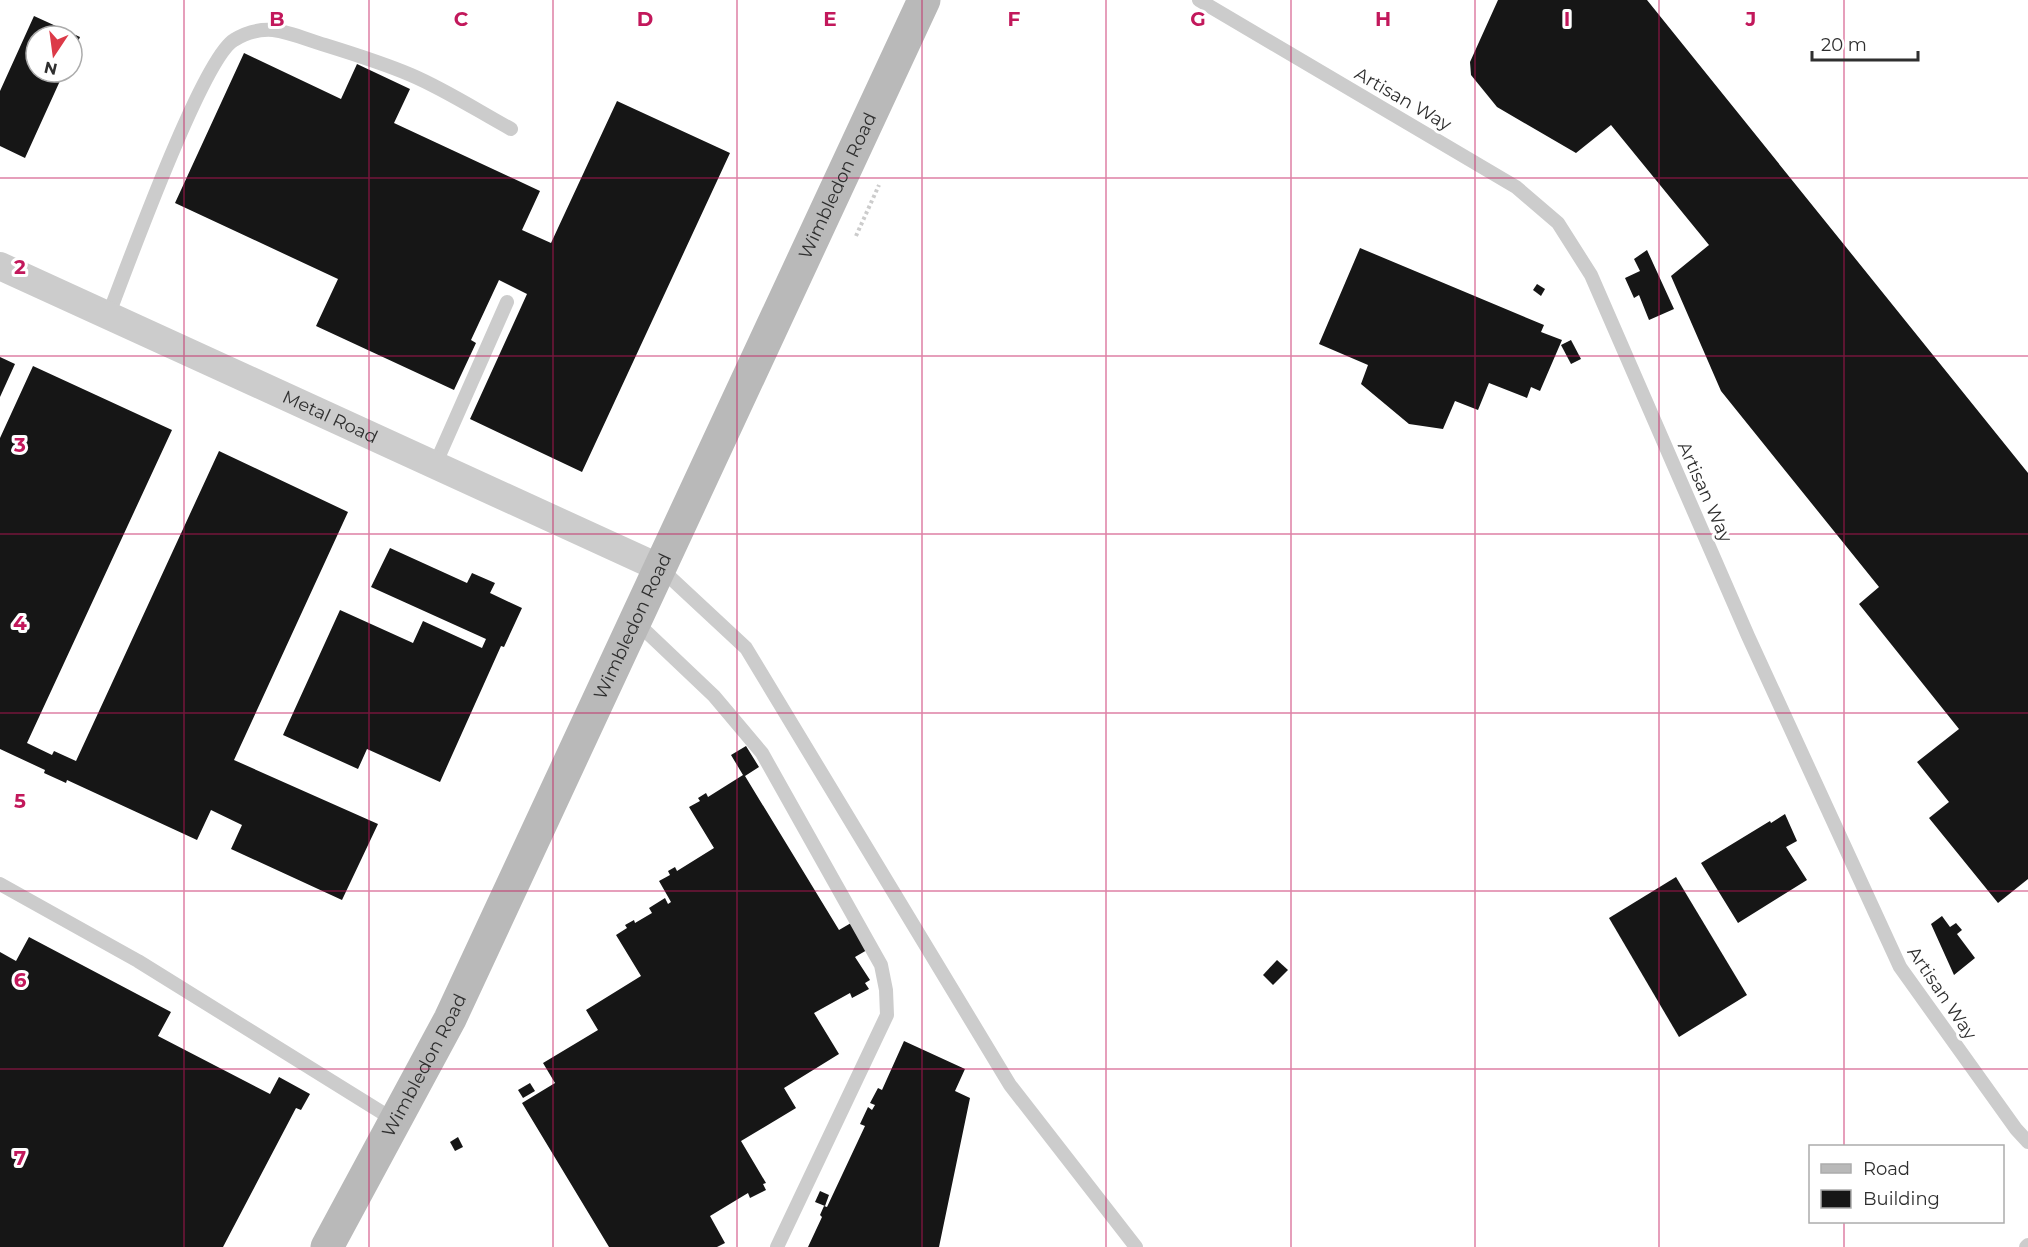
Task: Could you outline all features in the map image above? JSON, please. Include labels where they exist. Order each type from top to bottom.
[{"type":"main road","name":"Wimbledon Road","points":[[327,1247],[450,1019],[924,0]]},
{"type":"street","name":"Metal Road","points":[[0,266],[660,568]]},
{"type":"lane","name":"Artisan Way","points":[[1199,0],[1516,187],[1538,202],[1563,230],[1591,275],[1748,636],[1900,967],[2016,1129],[2028,1142]]},
{"type":"lane","points":[[108,316],[182,132],[208,74],[221,52],[231,41],[246,34],[273,30],[289,33],[360,56],[412,75],[511,129]]},
{"type":"lane","points":[[435,465],[507,302]]},
{"type":"lane","points":[[660,568],[746,648],[1010,1085],[1136,1247]]},
{"type":"lane","points":[[635,621],[714,696],[762,753],[881,965],[886,990],[887,1015],[777,1247]]},
{"type":"lane","points":[[0,884],[138,961],[394,1120]]},
{"type":"building","points":[[1498,0],[1647,0],[2028,473],[2028,879],[1998,903],[1929,818],[1949,802],[1917,762],[1959,729],[1859,604],[1879,587],[1721,391],[1671,276],[1709,245],[1611,125],[1576,153],[1497,107],[1471,75],[1470,62]]},
{"type":"building","points":[[34,16],[52,24],[30,24]]},
{"type":"building","points":[[24,38],[24,84],[59,84],[25,158],[0,146],[0,91]]},
{"type":"building","points":[[244,53],[341,99],[357,64],[410,89],[394,123],[540,191],[522,230],[551,243],[617,101],[730,153],[582,472],[470,419],[527,294],[499,280],[471,340],[476,343],[454,390],[316,326],[338,279],[175,203]]},
{"type":"building","points":[[1360,248],[1544,325],[1541,332],[1562,340],[1540,391],[1531,387],[1527,398],[1489,383],[1478,410],[1455,401],[1443,429],[1409,424],[1361,384],[1368,365],[1319,344]]},
{"type":"building","points":[[1647,250],[1674,309],[1649,320],[1639,295],[1634,298],[1625,278],[1640,271],[1634,259]]},
{"type":"building","points":[[1537,284],[1545,289],[1541,296],[1533,290]]},
{"type":"building","points":[[1571,340],[1581,359],[1571,364],[1561,345]]},
{"type":"building","points":[[0,357],[15,364],[0,397]]},
{"type":"building","points":[[33,366],[172,430],[27,743],[52,755],[54,751],[76,761],[219,451],[348,512],[234,760],[378,824],[342,900],[231,849],[242,825],[211,810],[197,840],[67,780],[66,783],[44,773],[45,770],[0,749],[0,438]]},
{"type":"building","points":[[390,548],[467,583],[472,573],[495,583],[490,593],[522,608],[504,647],[501,646],[440,782],[367,749],[358,769],[283,735],[340,610],[413,643],[423,621],[482,648],[486,639],[371,587]]},
{"type":"building","points":[[746,746],[759,767],[745,776],[839,930],[851,923],[867,950],[855,957],[870,980],[865,983],[869,989],[852,998],[850,993],[814,1013],[839,1054],[784,1088],[796,1108],[741,1141],[766,1183],[763,1184],[766,1190],[750,1198],[748,1193],[710,1216],[725,1243],[717,1247],[609,1247],[522,1103],[555,1083],[543,1063],[598,1030],[586,1010],[641,976],[616,935],[627,928],[625,925],[634,920],[635,923],[652,913],[649,908],[665,898],[668,904],[671,902],[659,881],[670,875],[668,871],[675,867],[677,871],[714,848],[689,807],[700,801],[698,798],[706,793],[708,797],[743,775],[731,755]]},
{"type":"building","points":[[1785,814],[1797,841],[1786,847],[1807,880],[1738,923],[1701,863]]},
{"type":"building","points":[[1676,877],[1747,995],[1679,1037],[1609,918]]},
{"type":"building","points":[[1942,916],[1950,927],[1956,923],[1962,930],[1957,934],[1975,958],[1954,975],[1931,924]]},
{"type":"building","points":[[29,937],[171,1012],[158,1036],[270,1094],[279,1077],[310,1094],[301,1110],[296,1108],[223,1247],[0,1247],[0,952],[16,961]]},
{"type":"building","points":[[1277,960],[1288,970],[1273,985],[1263,975]]},
{"type":"building","points":[[904,1041],[965,1069],[955,1091],[970,1098],[939,1247],[808,1247],[822,1217],[820,1215],[824,1206],[827,1207],[865,1126],[860,1124],[868,1107],[872,1110],[875,1105],[870,1103],[878,1088],[882,1090]]},
{"type":"building","points":[[530,1083],[535,1091],[523,1098],[518,1090]]},
{"type":"building","points":[[458,1137],[463,1147],[455,1151],[450,1142]]},
{"type":"building","points":[[820,1191],[829,1195],[825,1206],[815,1202]]}]
